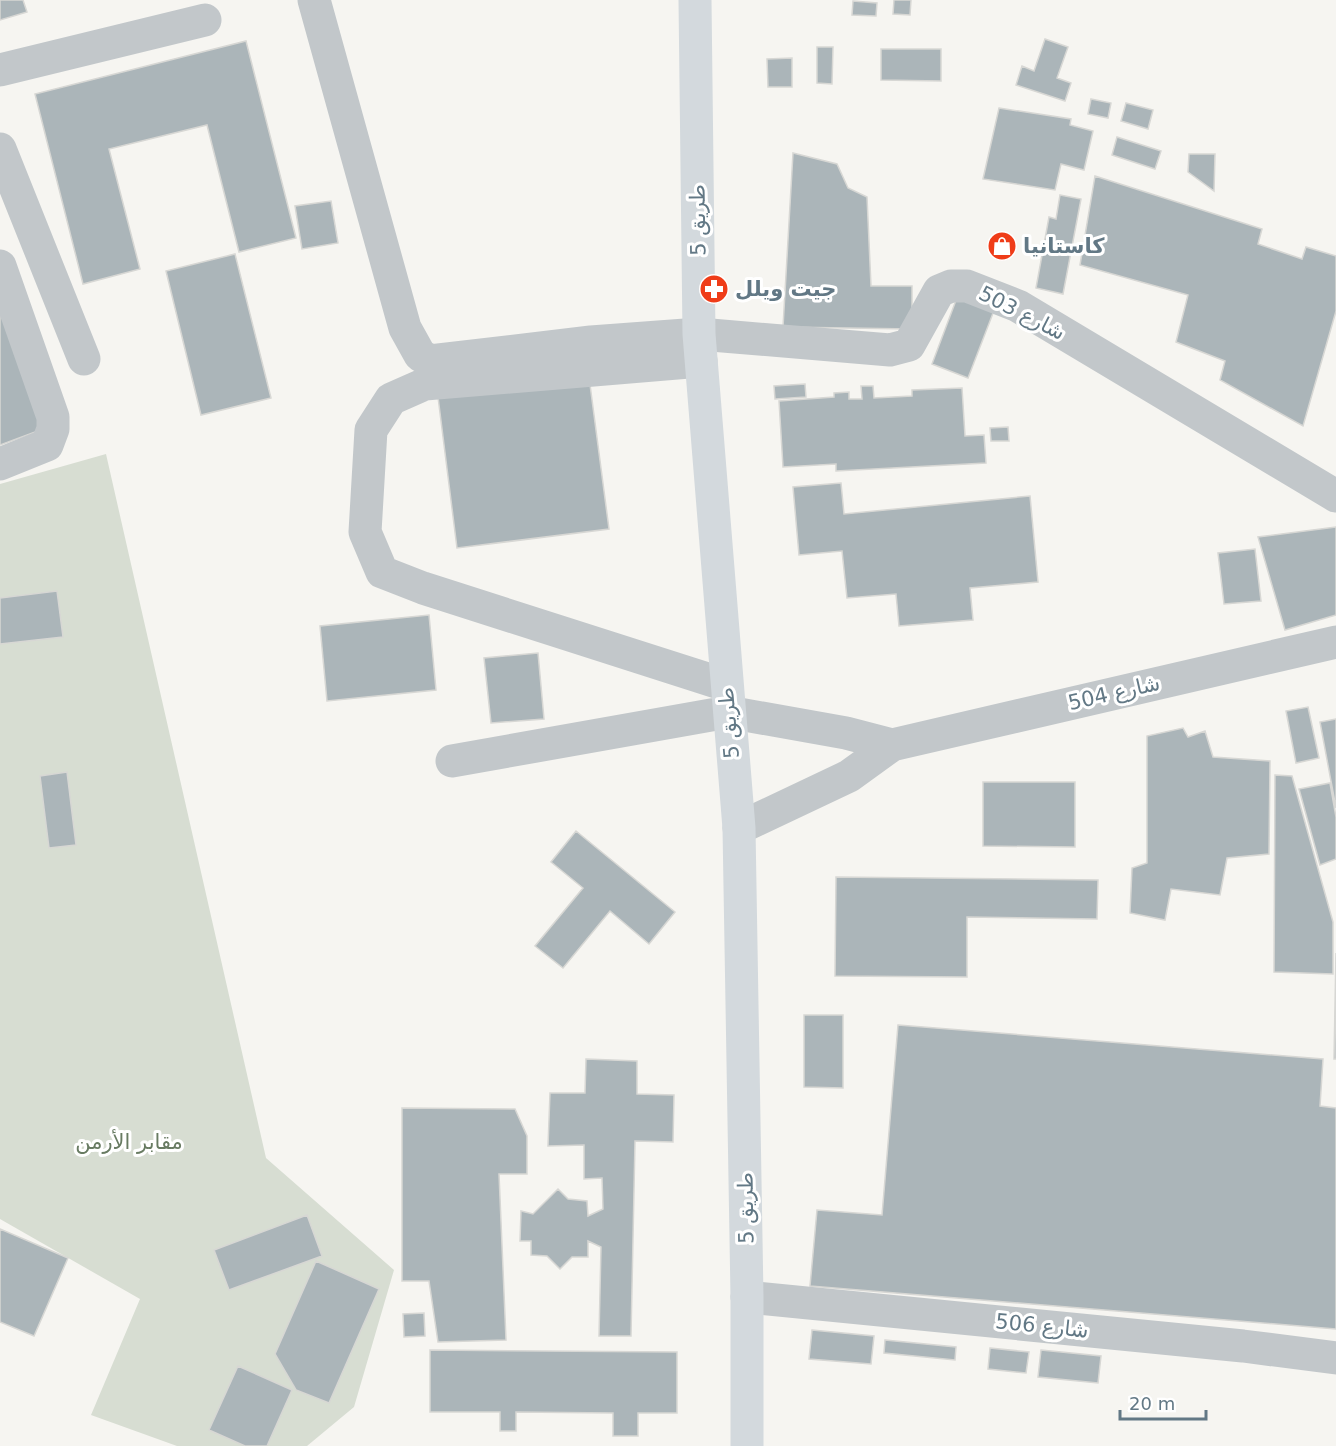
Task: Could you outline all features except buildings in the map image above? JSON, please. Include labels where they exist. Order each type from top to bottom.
[{"type":"main road","name":"طريق 5","points":[[695,0],[700,348],[739,828],[747,1297],[747,1446]]},
{"type":"street","points":[[314,0],[405,328],[420,355],[430,361],[451,361],[591,342],[700,348]]},
{"type":"street","points":[[0,70],[205,20]]},
{"type":"street","points":[[0,149],[84,359]]},
{"type":"street","points":[[0,266],[52,417],[53,429],[47,445],[0,464]]},
{"type":"street","name":"شارع 503","points":[[700,348],[890,350],[909,345],[939,291],[951,286],[967,286],[1018,306],[1336,496]]},
{"type":"street","points":[[700,348],[426,384],[391,399],[371,430],[365,532],[382,572],[727,698]]},
{"type":"street","name":"شارع 504","points":[[739,828],[849,776],[892,745],[1336,642]]},
{"type":"street","points":[[452,761],[727,698]]},
{"type":"street","name":"شارع 504","points":[[727,698],[892,745]]},
{"type":"street","name":"شارع 506","points":[[747,1297],[1243,1346],[1336,1358]]},
{"type":"green space","name":"مقابر الأرمن","points":[[106,454],[266,1158],[394,1270],[354,1407],[307,1446],[177,1446],[91,1415],[140,1299],[0,1219],[0,484]]},
{"type":"place","name":"كاستانيا","points":[[1002,246]]},
{"type":"place","name":"جيت ويلل","points":[[714,289]]}]
